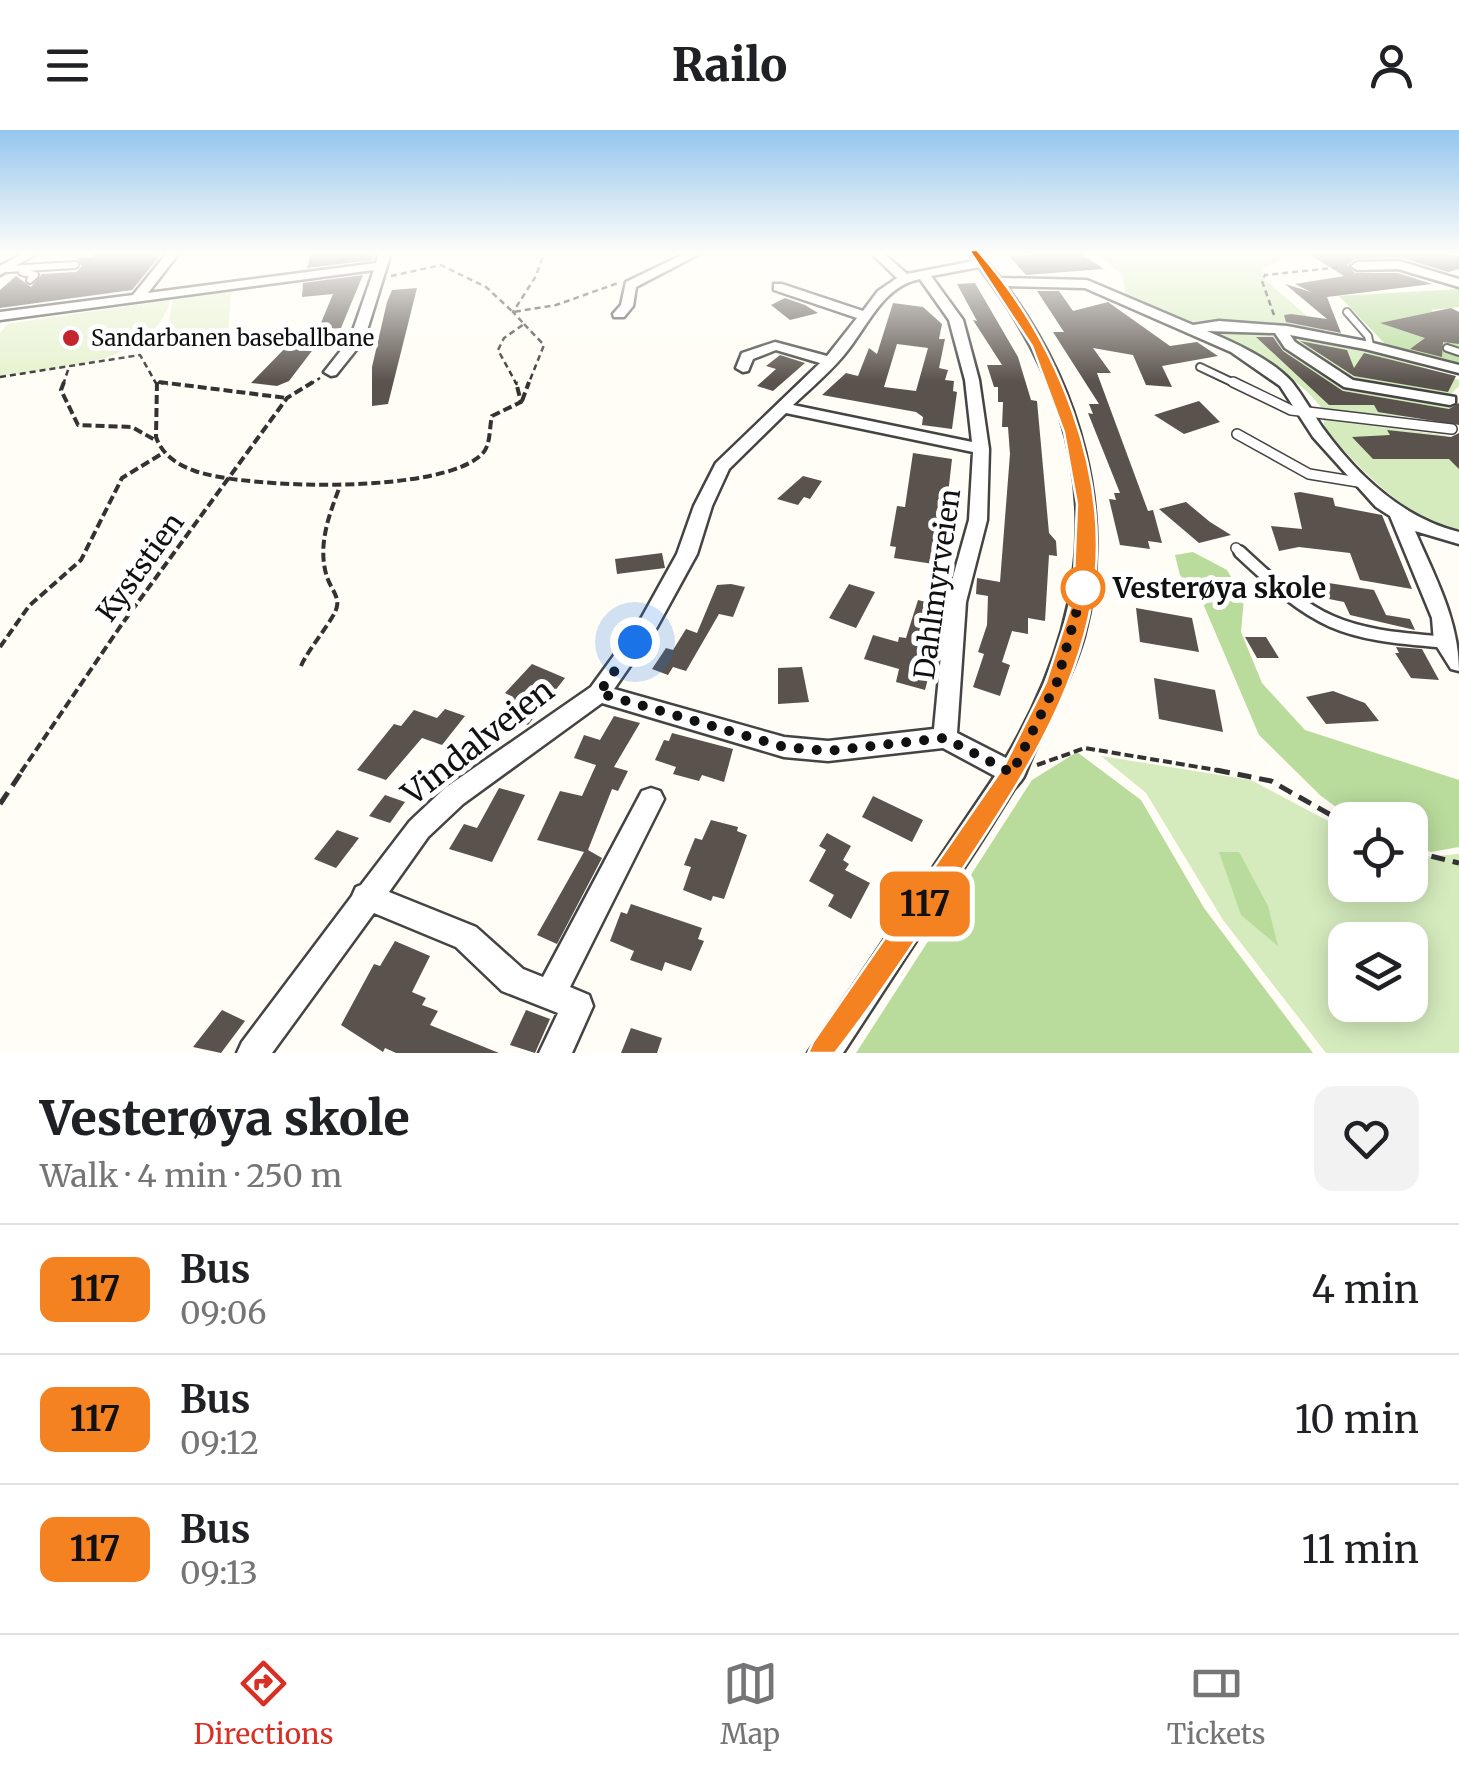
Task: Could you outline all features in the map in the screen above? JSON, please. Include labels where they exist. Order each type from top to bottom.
[{"type":"street","points":[[0,316],[152,296]]},
{"type":"street","points":[[330,372],[357,340],[370,296]]},
{"type":"street","points":[[619,314],[627,306],[628,296]]},
{"type":"street","points":[[805,296],[864,316]]},
{"type":"street","name":"Vindalveien","points":[[253,1053],[419,829],[454,796],[599,693],[659,605],[687,554],[702,506],[722,467],[830,361],[880,296]]},
{"type":"street","name":"Dahlmyrveien","points":[[939,296],[956,320],[972,380],[981,449],[978,520],[956,602],[945,738]]},
{"type":"street","points":[[824,1053],[1012,773],[1057,682],[1082,599],[1086,504],[1072,432],[1055,380],[1008,296]]},
{"type":"street","points":[[1116,296],[1195,329],[1268,369],[1305,412],[1318,434],[1398,516],[1442,618],[1445,642],[1459,663]]},
{"type":"street","points":[[1195,329],[1214,324],[1370,345],[1459,370]]},
{"type":"street","points":[[1282,333],[1290,345],[1349,384],[1450,400]]},
{"type":"street","points":[[743,368],[750,353],[775,346],[830,361]]},
{"type":"street","points":[[783,408],[981,449]]},
{"type":"street","points":[[1398,516],[1459,538]]},
{"type":"street","name":"Vindalveien","points":[[599,693],[784,747],[828,751],[945,738]]},
{"type":"street","points":[[945,738],[1012,773]]},
{"type":"street","points":[[550,995],[651,799]]},
{"type":"street","points":[[366,896],[466,937],[513,980],[578,1006],[555,1053]]},
{"type":"lane","points":[[1347,312],[1368,336],[1370,345]]},
{"type":"lane","points":[[1447,348],[1459,352]]},
{"type":"lane","points":[[1200,366],[1275,406],[1452,429]]},
{"type":"lane","points":[[1238,434],[1310,474],[1365,482]]},
{"type":"lane","points":[[1236,548],[1284,591],[1339,626],[1360,634],[1445,642]]},
{"type":"path","points":[[68,367],[61,390],[78,425],[132,427],[192,470],[229,480],[340,486],[394,484],[478,458],[489,446],[492,416],[521,402],[544,345],[496,296]]},
{"type":"path","points":[[513,312],[523,296]]},
{"type":"path","points":[[513,312],[556,305],[576,296]]},
{"type":"path","points":[[1268,296],[1282,333]]},
{"type":"path","points":[[521,402],[516,376],[498,350],[504,338],[524,324]]},
{"type":"path","points":[[0,378],[140,356],[156,381],[155,440]]},
{"type":"path","name":"Kyststien","points":[[0,804],[122,624],[287,398],[330,372]]},
{"type":"path","points":[[156,381],[178,388],[287,398]]},
{"type":"path","points":[[0,647],[29,606],[81,560],[122,478],[132,468],[164,453]]},
{"type":"path","points":[[301,666],[310,644],[337,610],[338,601],[326,576],[324,528],[340,486]]},
{"type":"path","points":[[1012,773],[1085,748],[1270,781],[1328,813]]},
{"type":"path","points":[[1428,855],[1459,863]]},
{"type":"green space","points":[[231,296],[228,337],[164,347],[173,300]]},
{"type":"green space","points":[[1128,296],[1284,296],[1327,333],[1459,380],[1459,386],[1444,401],[1459,409],[1459,421],[1323,410],[1285,374],[1204,329]]},
{"type":"green space","points":[[1339,296],[1459,296],[1459,307],[1431,310],[1459,331],[1459,365],[1388,347]]},
{"type":"green space","name":"Sandarbanen baseballbane","points":[[170,300],[160,322],[144,339],[123,351],[73,366],[0,376],[0,333],[7,324]]},
{"type":"green space","points":[[1324,420],[1444,435],[1459,442],[1459,531],[1419,515],[1385,491],[1324,430]]},
{"type":"green space","points":[[1193,552],[1227,570],[1244,598],[1241,632],[1262,683],[1305,730],[1459,780],[1459,847],[1428,851],[1428,802],[1329,802],[1259,735],[1204,606],[1180,575],[1175,555]]},
{"type":"green space","points":[[1077,752],[1141,800],[1204,908],[1313,1053],[856,1053],[1032,780]]},
{"type":"green space","points":[[1101,756],[1251,780],[1328,821],[1328,902],[1428,902],[1428,857],[1459,854],[1459,1053],[1326,1053],[1223,920],[1146,793]]},
{"type":"green space","points":[[1219,852],[1239,852],[1268,906],[1278,946],[1241,915]]},
{"type":"building","points":[[0,296],[87,296],[0,308]]},
{"type":"building","points":[[332,296],[354,296],[341,328],[318,330]]},
{"type":"building","points":[[389,296],[415,296],[388,404],[372,406],[372,367]]},
{"type":"building","points":[[964,296],[983,296],[1018,357],[1031,400],[1037,401],[1049,533],[1056,541],[1057,556],[1049,555],[1045,621],[1028,618],[1028,634],[1012,631],[1002,662],[1010,665],[1000,696],[973,687],[984,654],[978,652],[987,625],[988,596],[976,594],[977,578],[1000,582],[1010,454],[1008,427],[1002,427],[1003,402],[998,402],[998,387],[994,387],[987,365],[1002,365],[973,320],[977,321]]},
{"type":"building","points":[[1040,296],[1063,296],[1073,311],[1108,302],[1170,346],[1197,342],[1218,356],[1162,366],[1172,387],[1146,385],[1133,355],[1093,348],[1111,373],[1097,373],[1148,511],[1153,510],[1162,543],[1148,541],[1150,549],[1120,545],[1109,499],[1116,500],[1114,493],[1120,493],[1088,413],[1093,414],[1089,404],[1099,404],[1053,332],[1064,332]]},
{"type":"building","points":[[1299,296],[1334,296],[1327,297],[1341,333],[1286,322],[1284,315],[1291,314],[1327,319]]},
{"type":"building","points":[[785,298],[818,313],[790,320],[771,305]]},
{"type":"building","points":[[893,303],[923,307],[942,324],[939,339],[945,339],[939,368],[948,370],[945,380],[954,381],[953,391],[957,392],[952,429],[922,425],[923,417],[916,412],[822,395],[846,373],[858,376],[869,348],[877,354]],"holes":[[[897,344],[928,348],[916,391],[884,387]]]},
{"type":"building","points":[[1451,308],[1459,312],[1459,344],[1443,342],[1442,357],[1410,349],[1425,338],[1380,323]]},
{"type":"building","points":[[1256,337],[1273,337],[1283,351],[1343,391],[1449,409],[1459,403],[1459,425],[1378,412],[1374,405],[1329,405]]},
{"type":"building","points":[[1300,341],[1347,350],[1354,368],[1364,353],[1456,376],[1448,392],[1354,376]]},
{"type":"building","points":[[291,342],[318,343],[289,381],[277,386],[251,383]]},
{"type":"building","points":[[780,355],[805,363],[773,391],[757,386],[776,369],[766,366]]},
{"type":"building","points":[[1199,401],[1220,422],[1184,434],[1154,415]]},
{"type":"building","points":[[1387,430],[1451,437],[1459,433],[1459,469],[1449,459],[1373,459],[1352,437],[1390,435]]},
{"type":"building","points":[[913,453],[952,459],[940,565],[894,558],[896,547],[890,546],[897,506],[905,507]]},
{"type":"building","points":[[803,476],[822,481],[810,499],[804,497],[798,505],[777,499]]},
{"type":"building","points":[[1294,493],[1333,498],[1335,506],[1382,515],[1412,589],[1360,580],[1350,553],[1299,547],[1279,551],[1271,526],[1302,529]]},
{"type":"building","points":[[1186,502],[1231,535],[1199,543],[1159,509]]},
{"type":"building","points":[[662,553],[665,568],[617,574],[615,559]]},
{"type":"building","points":[[1322,582],[1374,590],[1386,615],[1410,619],[1415,630],[1350,615],[1344,602],[1329,599]]},
{"type":"building","points":[[849,584],[875,592],[856,628],[829,618]]},
{"type":"building","points":[[717,585],[745,587],[733,617],[719,614],[686,671],[673,667],[668,675],[652,669],[666,648],[673,650],[686,629],[697,633]]},
{"type":"building","points":[[918,600],[937,605],[917,668],[930,671],[925,690],[896,682],[899,669],[864,659],[873,635],[898,642],[899,637],[906,638]]},
{"type":"building","points":[[1136,608],[1192,618],[1199,652],[1140,642]]},
{"type":"building","points":[[1245,637],[1266,637],[1279,658],[1257,658]]},
{"type":"building","points":[[1396,647],[1422,649],[1439,680],[1411,678],[1395,653],[1399,653]]},
{"type":"building","points":[[532,664],[565,678],[528,725],[502,714],[513,697],[505,693]]},
{"type":"building","points":[[802,667],[809,702],[778,704],[778,668]]},
{"type":"building","points":[[1154,678],[1215,690],[1223,732],[1159,719]]},
{"type":"building","points":[[1333,691],[1365,703],[1379,721],[1326,724],[1306,697]]},
{"type":"building","points":[[445,709],[465,716],[442,745],[422,738],[386,780],[357,770],[394,724],[401,726],[414,710],[437,718]]},
{"type":"building","points":[[614,716],[640,723],[614,767],[628,771],[618,791],[612,789],[588,850],[602,858],[557,944],[537,935],[584,852],[537,840],[560,791],[582,796],[596,765],[574,758],[584,735],[600,740]]},
{"type":"building","points":[[672,733],[733,749],[724,782],[702,775],[699,781],[673,774],[676,767],[655,760],[664,740],[669,741]]},
{"type":"building","points":[[499,788],[525,795],[492,862],[449,849],[464,824],[477,828]]},
{"type":"building","points":[[385,795],[405,802],[390,823],[369,816]]},
{"type":"building","points":[[873,796],[923,820],[912,842],[862,817]]},
{"type":"building","points":[[711,820],[738,827],[737,831],[747,835],[724,899],[713,896],[711,901],[683,890],[691,867],[684,865],[695,838],[702,840]]},
{"type":"building","points":[[337,830],[359,838],[336,868],[314,859]]},
{"type":"building","points":[[827,833],[851,846],[843,860],[849,864],[845,870],[870,883],[851,919],[828,906],[834,895],[809,881],[826,850],[819,846]]},
{"type":"building","points":[[631,904],[702,928],[698,939],[704,941],[691,971],[665,962],[662,971],[630,960],[634,951],[610,941],[621,912],[627,914]]},
{"type":"building","points":[[395,941],[430,956],[412,992],[426,998],[422,1005],[438,1011],[430,1025],[499,1053],[396,1053],[385,1048],[383,1052],[341,1025],[374,964],[380,966]]},
{"type":"building","points":[[222,1010],[245,1021],[221,1053],[193,1047]]},
{"type":"building","points":[[526,1010],[550,1019],[535,1053],[510,1045]]},
{"type":"building","points":[[631,1028],[662,1038],[657,1053],[621,1053]]},
{"type":"bus line","name":"117","points":[[824,1053],[1012,773],[1057,682],[1082,599],[1086,504],[1072,432],[1039,346],[1008,296]]},
{"type":"place","name":"Sandarbanen baseballbane","points":[[71,338]]},
{"type":"place","name":"Vesterøya skole","points":[[1083,588]]},
{"type":"route","points":[[635,642],[599,693],[784,747],[828,751],[945,738],[1012,773],[1057,682],[1083,588]]}]
